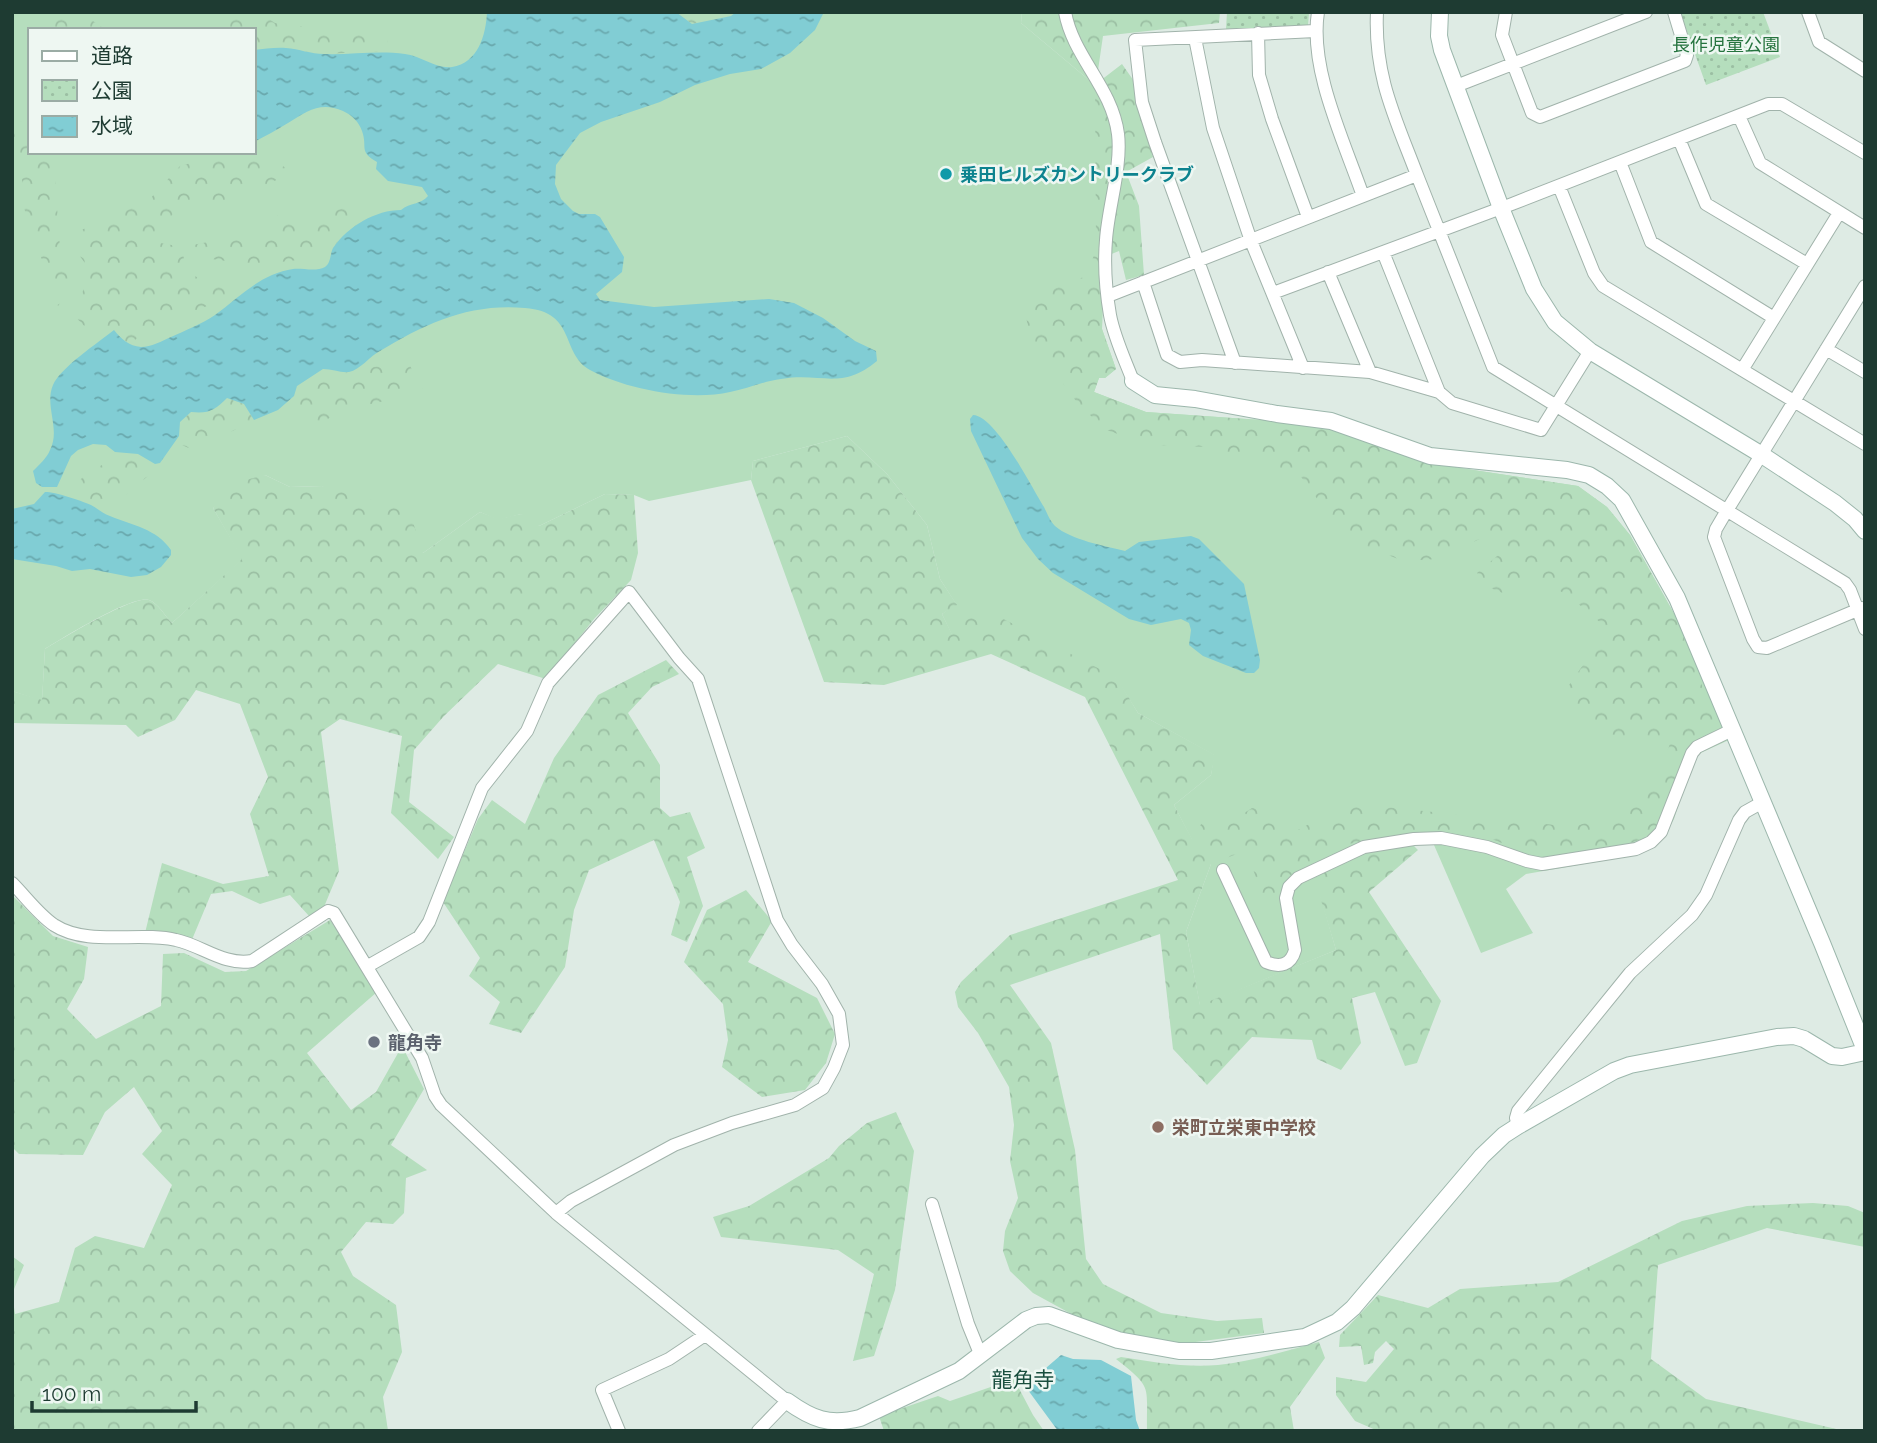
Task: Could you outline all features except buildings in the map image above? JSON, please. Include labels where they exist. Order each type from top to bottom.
[{"type":"street","points":[[12,883],[54,925],[75,934],[175,939],[205,952],[242,963],[252,961],[328,911],[334,913],[422,1058],[435,1096],[441,1105],[556,1213],[787,1401],[802,1412],[825,1422],[842,1423],[860,1418],[923,1390],[959,1371],[1026,1320],[1036,1316],[1049,1315],[1118,1340],[1179,1352],[1211,1351],[1305,1337],[1337,1322],[1353,1308],[1482,1156],[1504,1135],[1614,1071],[1652,1060],[1777,1037],[1794,1036],[1804,1039],[1832,1056],[1842,1057],[1865,1051],[1677,598],[1622,500],[1607,486],[1589,475],[1567,470],[1430,457],[1331,421],[1156,395],[1133,381],[1110,318],[1108,296],[1105,241],[1119,136],[1112,106],[1079,50],[1068,27],[1065,12]]},
{"type":"street","points":[[1318,12],[1315,31],[1318,65],[1363,196]]},
{"type":"street","points":[[1377,12],[1376,43],[1383,88],[1490,363],[1497,371],[1845,583],[1861,609],[1865,629]]},
{"type":"street","points":[[1440,12],[1439,36],[1456,86],[1534,289],[1550,316],[1590,351],[1762,455],[1835,503],[1865,531]]},
{"type":"street","points":[[1506,12],[1502,35],[1532,113],[1539,117],[1685,61],[1687,55],[1674,12]]},
{"type":"street","points":[[1456,86],[1646,12]]},
{"type":"street","points":[[1808,12],[1819,42],[1865,71]]},
{"type":"street","points":[[1235,363],[1142,102],[1135,40],[1315,31]]},
{"type":"street","points":[[1258,33],[1259,75],[1308,217]]},
{"type":"street","points":[[1195,38],[1213,128],[1251,241],[1303,368]]},
{"type":"street","points":[[1273,293],[1768,104],[1783,104],[1865,153]]},
{"type":"street","points":[[1739,116],[1760,163],[1865,228]]},
{"type":"street","points":[[1679,139],[1706,204],[1807,264]]},
{"type":"street","points":[[1620,162],[1651,242],[1774,318]]},
{"type":"street","points":[[1108,296],[1417,175]]},
{"type":"street","points":[[1559,186],[1594,273],[1603,286],[1865,444]]},
{"type":"street","points":[[1742,370],[1839,213]]},
{"type":"street","points":[[1383,252],[1439,392]]},
{"type":"street","points":[[1328,272],[1370,372]]},
{"type":"street","points":[[1143,282],[1167,355],[1180,362],[1202,360],[1370,372],[1439,392],[1452,403],[1541,430],[1590,351]]},
{"type":"street","points":[[1861,609],[1767,648],[1758,647],[1715,541],[1716,529],[1726,512],[1863,294]]},
{"type":"street","points":[[1826,349],[1865,372]]},
{"type":"street","points":[[368,966],[419,937],[429,922],[482,788],[527,731],[548,683],[629,592],[698,679],[777,920],[839,1014],[843,1045],[823,1088],[795,1105],[732,1122],[674,1145],[571,1201],[556,1213]]},
{"type":"street","points":[[1223,870],[1266,962],[1274,965],[1286,964],[1293,959],[1295,950],[1286,898],[1289,887],[1298,878],[1364,847],[1414,839],[1441,838],[1487,847],[1527,862],[1542,864],[1636,849],[1651,842],[1661,832],[1692,753],[1697,747],[1732,730]]},
{"type":"street","points":[[1518,1126],[1518,1111],[1588,1022],[1630,973],[1692,915],[1706,895],[1739,820],[1745,812],[1763,802]]},
{"type":"street","points":[[932,1204],[968,1324],[981,1356]]},
{"type":"street","points":[[619,1431],[601,1390],[669,1359],[705,1335]]},
{"type":"street","points":[[758,1431],[787,1401]]},
{"type":"green space","name":"乗田ヒルズカントリークラブ","points":[[12,12],[1022,12],[1021,23],[1095,85],[1104,257],[1102,329],[1116,369],[1105,378],[1099,378],[1094,392],[1146,412],[1275,421],[1427,463],[1578,486],[1607,507],[1630,535],[1677,619],[1729,740],[1694,756],[1674,819],[1665,835],[1631,856],[1526,874],[1506,889],[1533,933],[1481,953],[1434,845],[1413,845],[1315,877],[1336,950],[1200,1006],[1186,932],[1211,864],[1192,840],[1174,805],[1211,775],[1214,755],[1138,713],[1116,678],[952,635],[942,614],[956,604],[940,579],[927,525],[887,474],[847,436],[753,461],[751,480],[649,501],[634,495],[605,494],[539,526],[521,514],[498,520],[480,512],[423,553],[322,486],[290,487],[265,475],[213,508],[243,559],[172,623],[152,602],[140,600],[97,618],[45,649],[42,701],[12,691]]},
{"type":"green space","points":[[45,12],[80,12],[103,28],[56,28]]},
{"type":"green space","points":[[215,12],[258,12],[275,23],[388,38],[386,51],[322,54],[285,48],[256,50],[256,28],[223,28]]},
{"type":"green space","points":[[676,12],[736,12],[731,16],[692,24]]},
{"type":"green space","points":[[1022,12],[1220,12],[1219,23],[1103,36],[1096,84],[1122,64],[1136,84],[1153,157],[1126,172],[1139,206],[1144,275],[1126,280],[1119,251],[1104,257],[1102,329],[1116,369],[1105,378],[1099,378],[1094,392],[1146,412],[1275,421],[1333,429],[1427,463],[1578,486],[1607,507],[1630,535],[1677,619],[1719,731],[1691,741],[1665,813],[1648,837],[1627,844],[1527,853],[1484,836],[1414,833],[1348,844],[1285,878],[1275,906],[1261,894],[1247,850],[1211,864],[1186,932],[1200,1005],[1336,950],[1314,877],[1359,855],[1413,845],[1418,850],[1369,892],[1441,1001],[1417,1063],[1405,1066],[1375,992],[1352,998],[1361,1043],[1341,1070],[1317,1059],[1312,1040],[1252,1037],[1207,1085],[1173,1049],[1160,934],[1010,985],[1051,1043],[1075,1150],[1086,1259],[1103,1284],[1161,1313],[1217,1321],[1262,1318],[1264,1333],[1188,1343],[1140,1339],[1075,1316],[1033,1293],[1010,1271],[1003,1251],[1005,1231],[1018,1198],[1010,1161],[1014,1125],[1009,1087],[978,1033],[958,1007],[955,992],[961,982],[1010,935],[1178,880],[1085,697],[991,654],[884,685],[824,682],[751,480],[753,461],[847,436],[887,474],[927,525],[940,579],[957,605],[942,614],[952,634],[965,617],[988,611],[1117,678],[1138,713],[1215,755],[1211,775],[1174,805],[1192,839],[1206,816],[1218,815],[1229,823],[1252,808],[1268,810],[1294,832],[1349,803],[1574,827],[1616,812],[1657,779],[1671,741],[1607,734],[1580,714],[1567,688],[1608,629],[1569,596],[1535,577],[1505,594],[1481,584],[1477,573],[1509,546],[1484,537],[1437,559],[1403,561],[1346,538],[1299,474],[1212,447],[1148,445],[1104,429],[1076,401],[1031,340],[1026,317],[1029,299],[1086,276],[1096,250],[1095,85],[1021,23]]},
{"type":"green space","points":[[1227,12],[1309,12],[1308,27],[1226,29]]},
{"type":"green space","name":"長作児童公園","points":[[1680,12],[1763,12],[1780,57],[1706,85]]},
{"type":"green space","points":[[12,106],[16,121],[28,122],[28,154],[53,154],[60,248],[74,271],[70,289],[58,306],[24,208],[21,164],[12,153]]},
{"type":"green space","points":[[256,152],[294,172],[219,206],[181,205],[150,241],[182,247],[275,229],[277,216],[286,206],[295,223],[347,207],[359,223],[331,250],[315,258],[255,265],[183,255],[196,277],[234,290],[223,300],[146,329],[131,344],[121,339],[115,331],[106,337],[83,325],[72,313],[82,295],[88,267],[70,243],[72,234],[148,201],[180,166],[214,154]]},
{"type":"green space","points":[[408,362],[424,392],[340,411],[314,428],[288,401],[302,383],[311,388],[346,373]]},
{"type":"green space","points":[[226,398],[244,404],[254,420],[199,448],[191,449],[175,442],[179,436],[180,422],[191,412],[204,414]]},
{"type":"green space","points":[[119,456],[140,464],[148,476],[110,508],[101,511],[82,502],[78,483],[85,474]]},
{"type":"green space","points":[[265,475],[290,487],[322,486],[409,510],[423,553],[480,512],[498,519],[521,514],[534,517],[539,526],[605,494],[634,495],[638,553],[631,580],[594,619],[546,679],[498,664],[444,716],[414,750],[409,802],[454,837],[438,859],[391,813],[402,736],[340,719],[321,732],[339,871],[321,914],[309,916],[290,895],[260,904],[232,891],[211,894],[191,942],[145,933],[162,863],[223,884],[269,876],[250,814],[268,777],[240,704],[196,690],[175,720],[138,737],[126,725],[12,723],[12,691],[42,700],[45,649],[128,604],[149,600],[172,623],[242,559],[213,508],[242,481]]},
{"type":"green space","points":[[666,660],[679,674],[652,687],[628,713],[660,765],[660,808],[670,817],[690,812],[705,848],[687,857],[703,906],[687,942],[671,935],[680,902],[654,840],[589,870],[574,910],[565,967],[521,1033],[489,1024],[500,1002],[469,976],[480,958],[443,902],[478,819],[492,800],[525,824],[554,758],[598,695]]},
{"type":"green space","points":[[746,890],[772,921],[748,962],[817,998],[835,1034],[826,1063],[805,1090],[762,1097],[722,1067],[728,1040],[723,1004],[684,962],[707,910]]},
{"type":"green space","points":[[12,895],[53,936],[88,947],[84,979],[67,1009],[96,1039],[161,1006],[163,954],[184,953],[225,972],[246,971],[330,920],[377,992],[307,1053],[351,1110],[376,1092],[402,1046],[424,1089],[391,1145],[427,1170],[406,1178],[404,1213],[393,1224],[366,1222],[341,1252],[353,1276],[396,1305],[402,1352],[383,1397],[388,1431],[12,1431],[12,1294],[15,1314],[59,1302],[75,1248],[95,1236],[144,1248],[172,1185],[142,1154],[162,1131],[134,1087],[105,1112],[83,1155],[19,1154],[12,1147]]},
{"type":"green space","points":[[896,1112],[914,1151],[895,1290],[874,1356],[853,1361],[874,1274],[838,1250],[721,1237],[713,1217],[749,1206],[829,1158],[867,1123]]},
{"type":"green space","points":[[1813,1203],[1848,1206],[1865,1213],[1865,1247],[1767,1228],[1658,1265],[1651,1359],[1706,1399],[1845,1431],[1378,1431],[1355,1421],[1336,1395],[1336,1377],[1366,1382],[1394,1349],[1386,1341],[1375,1352],[1373,1363],[1364,1365],[1361,1346],[1339,1347],[1340,1335],[1378,1295],[1428,1308],[1460,1289],[1558,1282],[1682,1221],[1747,1206]]},
{"type":"green space","points":[[12,1256],[24,1265],[12,1294]]},
{"type":"green space","points":[[1319,1342],[1325,1358],[1290,1407],[1294,1431],[1147,1431],[1145,1389],[1137,1376],[1116,1359],[1121,1357],[1157,1363],[1218,1365]]},
{"type":"green space","points":[[1014,1379],[1044,1431],[884,1431],[879,1416],[938,1396],[950,1401]]},
{"type":"water","points":[[487,12],[676,12],[692,24],[731,16],[736,12],[824,12],[815,30],[790,53],[761,69],[730,74],[695,85],[660,102],[601,122],[580,133],[556,165],[555,184],[561,199],[573,211],[600,217],[624,257],[622,272],[596,294],[600,300],[654,307],[769,299],[794,303],[876,351],[877,361],[864,370],[842,378],[795,377],[714,394],[659,392],[622,383],[590,370],[575,354],[561,325],[541,311],[505,307],[486,309],[449,317],[414,332],[376,353],[353,371],[323,369],[297,386],[294,396],[278,410],[254,420],[244,404],[227,398],[211,410],[191,412],[180,422],[179,436],[160,463],[155,464],[138,454],[115,452],[106,445],[93,444],[71,456],[57,487],[42,487],[36,483],[33,471],[47,456],[53,442],[50,401],[53,385],[72,363],[114,330],[133,345],[153,345],[210,318],[249,288],[272,275],[293,269],[314,270],[325,267],[333,248],[355,226],[372,216],[401,210],[428,196],[422,187],[388,181],[376,169],[377,162],[365,152],[364,137],[357,122],[335,108],[321,107],[308,111],[256,141],[256,50],[282,48],[319,54],[395,53],[452,67],[468,60],[474,54],[485,30]]},
{"type":"water","points":[[973,415],[982,418],[1002,440],[1052,522],[1062,531],[1088,542],[1125,551],[1139,542],[1191,536],[1199,539],[1244,584],[1260,660],[1259,668],[1254,673],[1246,673],[1203,656],[1189,645],[1189,623],[1181,619],[1151,625],[1129,619],[1053,573],[1022,538],[971,431],[970,419]]},
{"type":"water","points":[[45,492],[86,503],[107,515],[151,532],[165,543],[171,550],[171,555],[161,567],[147,575],[131,577],[90,569],[72,571],[12,559],[12,509],[34,504]]},
{"type":"water","points":[[1061,1355],[1073,1359],[1101,1360],[1131,1376],[1136,1420],[1140,1431],[1058,1431],[1025,1386]]},
{"type":"place","name":"乗田ヒルズカントリークラブ","points":[[946,174]]},
{"type":"place","name":"龍角寺","points":[[374,1042]]},
{"type":"place","name":"栄町立栄東中学校","points":[[1158,1127]]},
{"type":"district","name":"龍角寺","points":[[1023,1379]]}]
